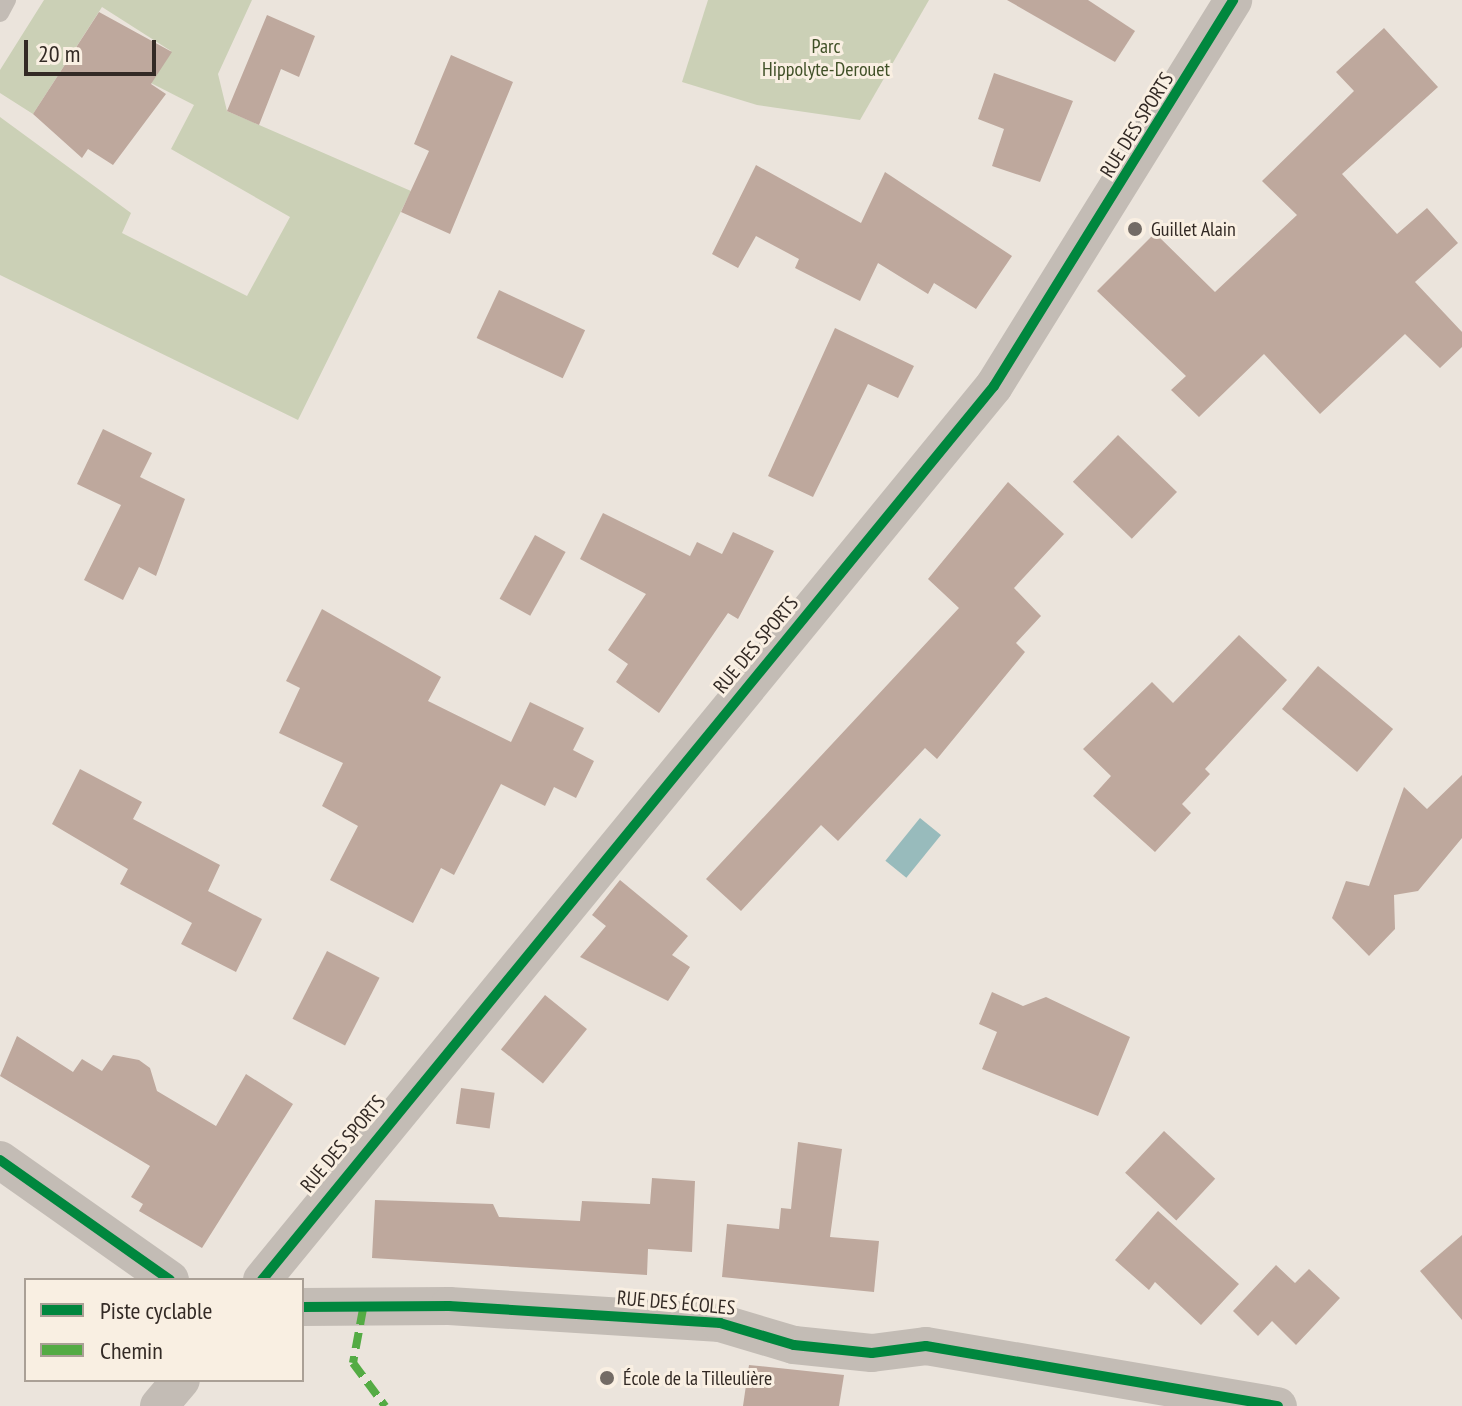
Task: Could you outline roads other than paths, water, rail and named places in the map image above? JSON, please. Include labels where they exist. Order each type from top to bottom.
[{"type":"street","name":"RUE DES SPORTS","points":[[264,1278],[994,386],[1233,0]]},
{"type":"street","points":[[0,1160],[167,1278]]},
{"type":"street","name":"RUE DES ÉCOLES","points":[[304,1307],[449,1306],[720,1323],[794,1345],[872,1353],[926,1346],[1278,1406]]},
{"type":"street","points":[[159,1406],[179,1382]]},
{"type":"lane","points":[[0,13],[7,0]]},
{"type":"water","points":[[920,818],[941,835],[906,878],[885,861]]},
{"type":"place","name":"Guillet Alain","points":[[1135,229]]},
{"type":"place","name":"École de la Tilleulière","points":[[607,1378]]},
{"type":"park label","name":"Parc Hippolyte-Derouet","points":[[826,58]]}]
